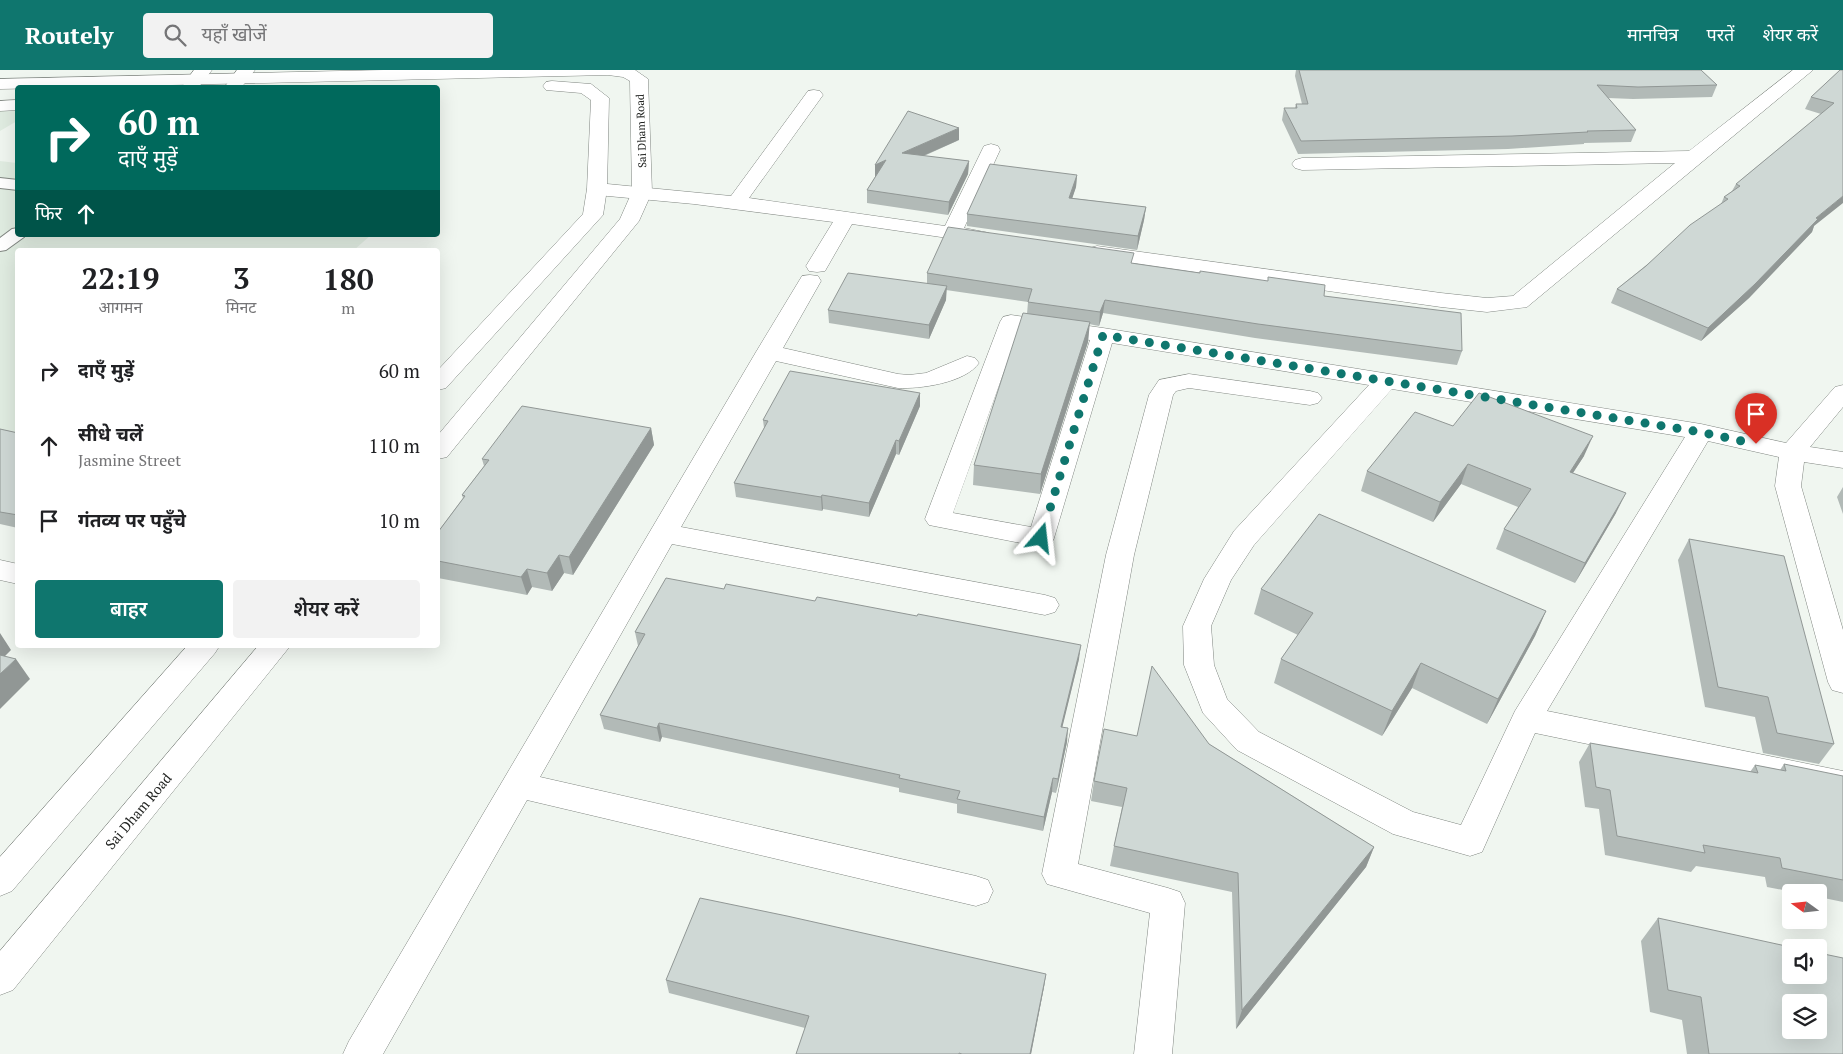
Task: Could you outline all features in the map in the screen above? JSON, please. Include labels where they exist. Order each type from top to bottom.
[{"type":"street","name":"Sai Dham Road","points":[[0,84],[608,70],[628,73],[639,79],[642,192],[629,221],[440,449]]},
{"type":"street","points":[[1080,250],[1441,300],[1487,305],[1519,302],[1694,157],[1804,70]]},
{"type":"street","points":[[440,90],[560,86],[585,88],[639,79]]},
{"type":"street","points":[[440,381],[594,216],[597,189],[600,98],[585,88]]},
{"type":"street","points":[[735,204],[814,95]]},
{"type":"street","points":[[0,106],[15,105]]},
{"type":"street","points":[[952,232],[991,150]]},
{"type":"street","points":[[1302,164],[1694,157]]},
{"type":"street","points":[[597,189],[642,192],[1003,239]]},
{"type":"street","points":[[362,1054],[845,218]]},
{"type":"street","points":[[1103,335],[1041,538],[938,519],[1011,322],[1103,335],[1700,432],[1792,452],[1843,460]]},
{"type":"street","points":[[768,352],[898,381],[917,383],[933,380],[966,363]]},
{"type":"street","points":[[1153,1054],[1168,903],[1059,874],[1120,554],[1161,395],[1167,385],[1189,380],[1310,398]]},
{"type":"street","points":[[1385,382],[1244,538],[1218,579],[1197,626],[1199,665],[1214,705],[1248,741],[1405,824],[1470,842],[1526,719],[1700,432]]},
{"type":"street","points":[[1843,392],[1792,452],[1788,486],[1843,682]]},
{"type":"street","points":[[663,533],[1045,605]]},
{"type":"street","points":[[0,570],[15,573]]},
{"type":"street","points":[[0,881],[202,648]]},
{"type":"street","name":"Sai Dham Road","points":[[0,978],[274,648]]},
{"type":"street","points":[[1526,719],[1843,784]]},
{"type":"street","points":[[518,785],[976,891]]},
{"type":"lane","points":[[0,183],[15,186]]},
{"type":"lane","points":[[0,246],[15,235]]},
{"type":"shaded area","points":[[15,108],[15,122],[0,131],[0,109]]},
{"type":"shaded area","points":[[0,161],[15,163],[15,237],[369,237],[356,248],[15,248],[15,435],[0,432]]},
{"type":"building","points":[[1299,70],[1701,70],[1717,85],[1638,87],[1597,85],[1636,130],[1512,136],[1301,141],[1284,108],[1297,108],[1296,104],[1308,104]]},
{"type":"building","points":[[1840,70],[1843,70],[1843,196],[1816,218],[1818,219],[1755,284],[1708,328],[1617,289],[1646,266],[1690,225],[1728,199],[1724,197],[1740,186],[1736,184],[1834,103],[1811,97]]},
{"type":"building","points":[[908,111],[959,128],[902,153],[969,161],[949,202],[867,190],[886,160],[875,165]]},
{"type":"building","points":[[990,164],[1077,175],[1069,198],[1146,207],[1138,236],[967,214]]},
{"type":"building","points":[[948,227],[1134,253],[1131,263],[1268,281],[1268,277],[1325,285],[1324,296],[1461,313],[1462,351],[1258,324],[1105,300],[1100,312],[1028,302],[1032,289],[927,273]]},
{"type":"building","points":[[848,273],[947,286],[929,325],[828,310]]},
{"type":"building","points":[[1023,313],[1090,322],[1041,474],[974,465]]},
{"type":"building","points":[[790,371],[920,393],[899,441],[896,440],[869,503],[734,483],[768,421],[763,420]]},
{"type":"building","points":[[1479,393],[1593,436],[1570,472],[1626,493],[1585,563],[1504,529],[1531,489],[1468,464],[1440,502],[1367,471],[1415,412],[1453,426]]},
{"type":"building","points":[[522,406],[651,428],[569,557],[559,555],[547,573],[527,569],[521,577],[440,561],[440,529],[465,496],[462,495],[489,460],[482,459]]},
{"type":"building","points":[[0,429],[15,432],[15,514],[0,512]]},
{"type":"building","points":[[1319,514],[1546,611],[1498,699],[1421,663],[1392,711],[1281,659],[1313,613],[1261,589]]},
{"type":"building","points":[[1689,539],[1784,556],[1834,744],[1777,733],[1768,697],[1718,687]]},
{"type":"building","points":[[666,578],[724,589],[726,584],[815,601],[817,597],[1081,645],[1061,727],[1068,728],[1058,779],[1053,778],[1044,817],[957,799],[960,791],[899,778],[900,775],[659,723],[657,728],[600,715],[645,634],[635,632]]},
{"type":"building","points":[[0,655],[16,659],[0,674]]},
{"type":"building","points":[[1152,666],[1209,744],[1374,847],[1242,1010],[1238,873],[1114,846],[1127,788],[1094,781],[1104,729],[1137,736]]},
{"type":"building","points":[[1590,743],[1758,773],[1755,765],[1786,771],[1784,764],[1843,776],[1843,880],[1782,868],[1780,858],[1703,845],[1705,853],[1617,836],[1610,790],[1596,787]]},
{"type":"building","points":[[700,898],[1046,974],[1030,1054],[796,1054],[809,1016],[666,980]]},
{"type":"building","points":[[1658,918],[1782,945],[1782,984],[1827,984],[1827,955],[1843,958],[1843,1054],[1709,1054],[1701,997],[1668,990]]},
{"type":"route","points":[[1041,538],[1103,335],[1700,432],[1756,444]]}]
